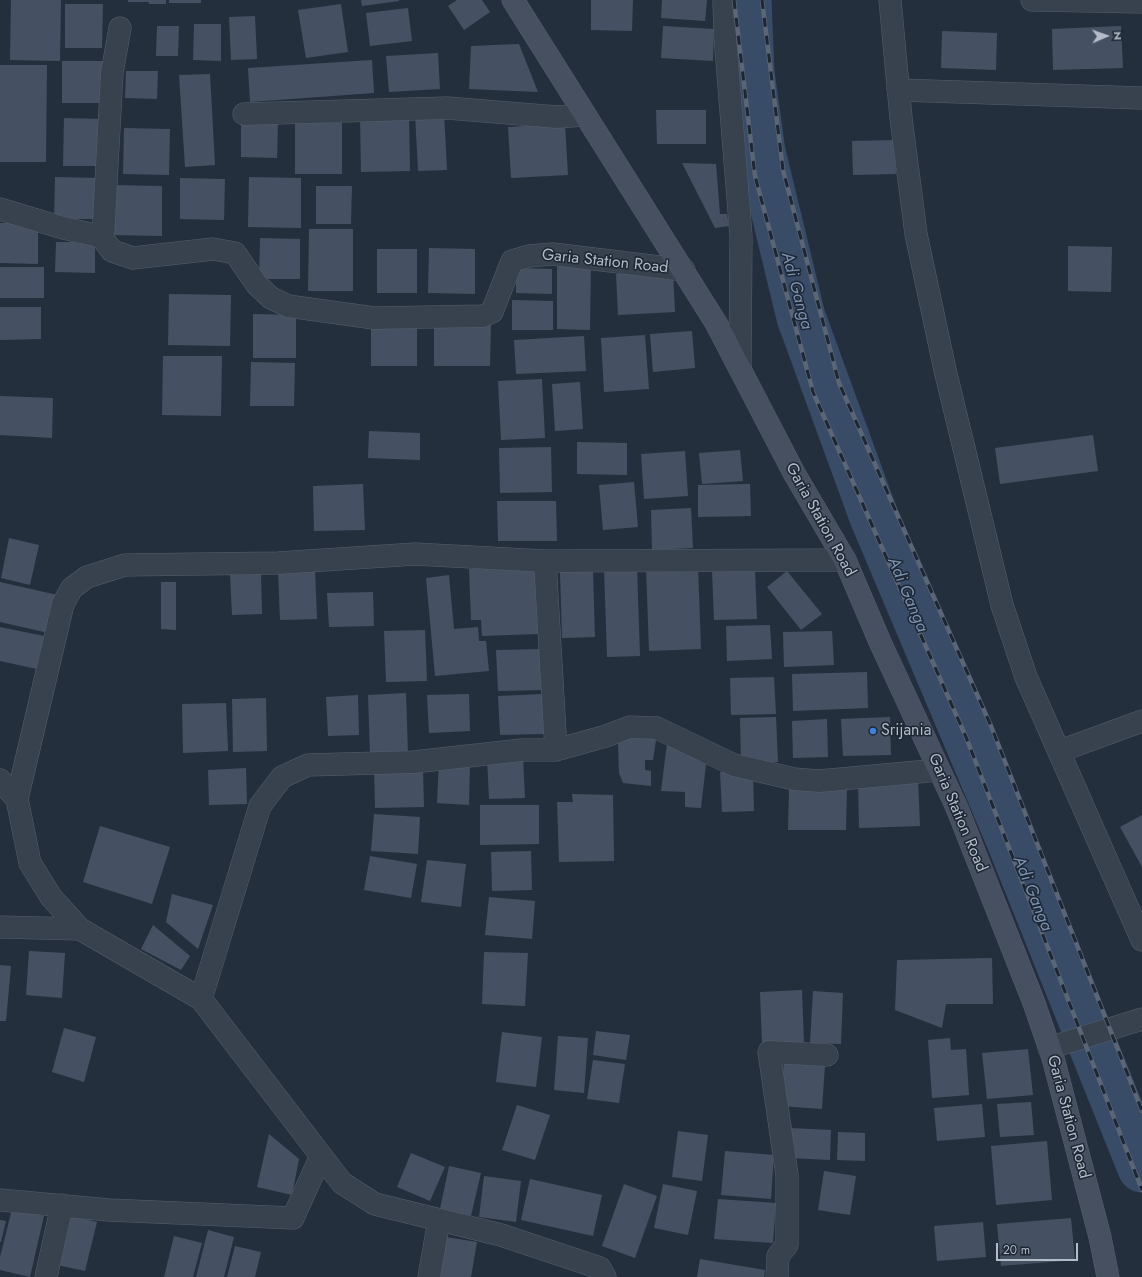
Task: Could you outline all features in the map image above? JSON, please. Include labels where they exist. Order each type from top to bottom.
[{"type":"main road","name":"Garia Station Road","points":[[512,0],[684,270],[716,323],[794,473],[845,560],[880,642],[957,808],[1009,938],[1049,1048],[1078,1148],[1108,1277]]},
{"type":"street","points":[[724,0],[725,36],[741,236],[740,369]]},
{"type":"street","points":[[890,0],[898,90],[916,234],[972,487],[1002,605],[1026,677],[1060,751],[1110,870],[1142,940]]},
{"type":"street","points":[[1032,0],[1142,2]]},
{"type":"street","points":[[103,239],[112,73],[120,28]]},
{"type":"street","points":[[898,90],[1142,98]]},
{"type":"street","points":[[244,114],[447,108],[557,117],[584,115]]},
{"type":"street","name":"Garia Station Road","points":[[0,209],[63,228],[95,235],[103,239],[112,250],[133,258],[213,249],[235,252],[257,284],[271,298],[288,306],[374,318],[483,316],[492,312],[512,261],[529,256],[552,254],[684,270]]},
{"type":"street","points":[[605,1277],[600,1268],[501,1235],[374,1204],[342,1183],[201,998],[80,929],[51,897],[30,863],[17,799],[63,604],[72,588],[87,577],[125,565],[278,563],[415,554],[545,561],[845,560]]},
{"type":"street","points":[[545,561],[556,750]]},
{"type":"street","points":[[1060,751],[1142,720]]},
{"type":"street","points":[[201,998],[260,806],[282,777],[308,765],[414,762],[522,750],[556,750],[606,736],[630,727],[657,728],[734,765],[794,779],[819,781],[939,770]]},
{"type":"street","points":[[0,780],[17,799]]},
{"type":"street","points":[[0,927],[80,929]]},
{"type":"street","points":[[1049,1048],[1142,1019]]},
{"type":"street","points":[[777,1277],[778,1256],[787,1244],[787,1175],[768,1052],[827,1055]]},
{"type":"street","points":[[0,1200],[109,1210],[293,1218],[321,1156]]},
{"type":"street","points":[[46,1277],[62,1205]]},
{"type":"street","points":[[429,1277],[439,1220]]},
{"type":"building","points":[[11,0],[61,0],[60,61],[10,60]]},
{"type":"building","points":[[128,0],[166,0],[166,4],[128,2]]},
{"type":"building","points":[[169,0],[201,0],[201,3],[169,3]]},
{"type":"building","points":[[361,0],[399,0],[399,1],[362,6]]},
{"type":"building","points":[[457,0],[482,0],[490,12],[464,30],[448,6]]},
{"type":"building","points":[[591,0],[633,0],[632,31],[591,30]]},
{"type":"building","points":[[662,0],[707,0],[705,21],[661,18]]},
{"type":"building","points":[[65,4],[103,4],[102,48],[65,48]]},
{"type":"building","points":[[341,4],[348,52],[306,58],[298,10]]},
{"type":"building","points":[[408,8],[412,41],[370,46],[366,13]]},
{"type":"building","points":[[255,16],[257,59],[231,60],[229,17]]},
{"type":"building","points":[[194,24],[221,24],[221,61],[193,60]]},
{"type":"building","points":[[157,26],[179,26],[178,56],[156,56]]},
{"type":"building","points":[[663,26],[714,29],[713,61],[661,58]]},
{"type":"building","points":[[1121,26],[1123,68],[1053,70],[1052,29]]},
{"type":"building","points":[[942,31],[997,33],[996,70],[941,68]]},
{"type":"building","points":[[519,44],[538,92],[469,89],[471,46]]},
{"type":"building","points":[[438,53],[440,89],[389,92],[386,56]]},
{"type":"building","points":[[372,60],[374,93],[250,102],[248,68]]},
{"type":"building","points":[[62,61],[106,61],[106,103],[62,103]]},
{"type":"building","points":[[0,65],[47,65],[46,162],[0,162]]},
{"type":"building","points":[[126,71],[158,71],[157,99],[125,98]]},
{"type":"building","points":[[210,74],[215,165],[185,167],[179,75]]},
{"type":"building","points":[[656,110],[706,110],[706,144],[657,144]]},
{"type":"building","points":[[444,112],[447,170],[418,171],[415,114]]},
{"type":"building","points":[[409,114],[410,171],[361,172],[360,115]]},
{"type":"building","points":[[64,118],[101,119],[100,166],[63,166]]},
{"type":"building","points":[[241,122],[278,123],[277,158],[241,157]]},
{"type":"building","points":[[295,123],[342,123],[342,174],[295,174]]},
{"type":"building","points":[[565,124],[568,175],[511,178],[508,127]]},
{"type":"building","points":[[124,128],[170,129],[169,175],[123,174]]},
{"type":"building","points":[[895,140],[896,174],[853,175],[852,141]]},
{"type":"building","points":[[682,163],[716,164],[720,214],[727,214],[729,226],[715,228]]},
{"type":"building","points":[[55,177],[100,178],[100,219],[54,219]]},
{"type":"building","points":[[249,177],[301,178],[301,228],[248,227]]},
{"type":"building","points":[[180,178],[225,179],[224,220],[180,219]]},
{"type":"building","points":[[113,185],[162,186],[162,236],[112,235]]},
{"type":"building","points":[[316,186],[352,186],[351,224],[316,224]]},
{"type":"building","points":[[0,223],[38,223],[38,264],[0,263]]},
{"type":"building","points":[[309,229],[353,229],[353,291],[308,291]]},
{"type":"building","points":[[260,238],[300,239],[300,279],[259,279]]},
{"type":"building","points":[[56,242],[95,242],[95,273],[55,272]]},
{"type":"building","points":[[1068,246],[1112,247],[1111,292],[1068,291]]},
{"type":"building","points":[[429,248],[475,249],[475,294],[428,293]]},
{"type":"building","points":[[377,249],[417,249],[417,293],[377,293]]},
{"type":"building","points":[[557,264],[591,264],[590,330],[557,329]]},
{"type":"building","points":[[0,267],[44,267],[44,298],[0,298]]},
{"type":"building","points":[[516,268],[552,269],[552,294],[516,293]]},
{"type":"building","points":[[673,271],[675,312],[618,315],[616,274]]},
{"type":"building","points":[[169,294],[231,295],[230,346],[168,345]]},
{"type":"building","points":[[512,300],[553,301],[553,330],[512,330]]},
{"type":"building","points":[[0,307],[41,307],[41,339],[0,340]]},
{"type":"building","points":[[253,314],[296,315],[296,358],[253,358]]},
{"type":"building","points":[[371,323],[417,324],[417,366],[371,366]]},
{"type":"building","points":[[434,323],[491,323],[490,366],[434,366]]},
{"type":"building","points":[[692,331],[695,368],[653,372],[650,334]]},
{"type":"building","points":[[645,335],[649,389],[604,392],[601,338]]},
{"type":"building","points":[[584,336],[586,371],[516,374],[514,340]]},
{"type":"building","points":[[163,356],[222,356],[221,416],[162,415]]},
{"type":"building","points":[[251,362],[295,363],[294,406],[250,406]]},
{"type":"building","points":[[542,379],[545,438],[501,440],[498,381]]},
{"type":"building","points":[[580,382],[583,429],[555,431],[552,384]]},
{"type":"building","points":[[0,396],[53,398],[52,438],[0,435]]},
{"type":"building","points":[[369,431],[420,433],[420,460],[368,458]]},
{"type":"building","points":[[1093,435],[1098,471],[1000,484],[995,448]]},
{"type":"building","points":[[577,442],[627,443],[627,475],[577,474]]},
{"type":"building","points":[[551,447],[552,492],[500,493],[499,448]]},
{"type":"building","points":[[740,450],[743,481],[702,484],[699,453]]},
{"type":"building","points":[[685,451],[688,496],[644,499],[641,454]]},
{"type":"building","points":[[634,482],[638,527],[603,530],[599,485]]},
{"type":"building","points":[[363,484],[365,530],[314,531],[313,486]]},
{"type":"building","points":[[750,484],[751,516],[698,517],[698,485]]},
{"type":"building","points":[[497,501],[556,501],[557,541],[498,541]]},
{"type":"building","points":[[691,508],[693,548],[652,550],[651,510]]},
{"type":"building","points":[[9,538],[39,545],[30,585],[1,578]]},
{"type":"building","points":[[698,565],[701,649],[649,651],[646,567]]},
{"type":"building","points":[[537,566],[539,634],[482,636],[481,620],[471,620],[469,569]]},
{"type":"building","points":[[637,567],[640,656],[607,657],[604,568]]},
{"type":"building","points":[[315,568],[317,619],[280,620],[278,569]]},
{"type":"building","points":[[755,570],[757,619],[714,620],[712,571]]},
{"type":"building","points":[[593,571],[595,637],[562,638],[560,572]]},
{"type":"building","points":[[787,571],[822,614],[801,630],[767,587]]},
{"type":"building","points":[[261,573],[262,614],[232,615],[230,574]]},
{"type":"building","points":[[449,575],[454,629],[478,627],[479,641],[486,641],[489,671],[435,676],[426,578]]},
{"type":"building","points":[[0,582],[62,596],[53,634],[0,622]]},
{"type":"building","points":[[161,582],[176,582],[176,630],[161,629]]},
{"type":"building","points":[[373,592],[374,626],[329,627],[327,593]]},
{"type":"building","points":[[770,625],[772,659],[727,661],[726,626]]},
{"type":"building","points":[[0,627],[44,636],[37,669],[0,661]]},
{"type":"building","points":[[425,630],[427,681],[386,682],[384,631]]},
{"type":"building","points":[[832,631],[834,665],[784,667],[783,632]]},
{"type":"building","points":[[542,649],[544,690],[498,691],[496,650]]},
{"type":"building","points":[[867,672],[868,708],[793,711],[792,674]]},
{"type":"building","points":[[774,677],[776,714],[731,715],[730,678]]},
{"type":"building","points":[[406,693],[408,753],[370,755],[368,695]]},
{"type":"building","points":[[469,694],[470,731],[429,733],[427,695]]},
{"type":"building","points":[[543,694],[544,734],[500,735],[498,696]]},
{"type":"building","points":[[358,695],[359,735],[328,736],[326,697]]},
{"type":"building","points":[[266,698],[267,751],[233,752],[232,699]]},
{"type":"building","points":[[226,703],[228,751],[183,753],[182,704]]},
{"type":"building","points":[[776,717],[778,762],[741,764],[740,718]]},
{"type":"building","points":[[890,717],[891,755],[843,756],[841,719]]},
{"type":"building","points":[[827,719],[828,757],[793,758],[792,721]]},
{"type":"building","points":[[657,734],[653,760],[645,760],[645,770],[651,771],[651,786],[623,783],[619,773],[618,742],[625,736]]},
{"type":"building","points":[[667,743],[706,764],[701,808],[685,807],[685,792],[661,791]]},
{"type":"building","points":[[523,756],[525,798],[489,799],[487,757]]},
{"type":"building","points":[[439,760],[470,761],[469,805],[437,803]]},
{"type":"building","points":[[246,768],[247,804],[209,805],[208,770]]},
{"type":"building","points":[[374,768],[423,768],[424,807],[375,808]]},
{"type":"building","points":[[753,771],[754,811],[722,812],[720,772]]},
{"type":"building","points":[[918,779],[920,826],[859,828],[858,781]]},
{"type":"building","points":[[789,789],[847,789],[846,830],[788,830]]},
{"type":"building","points":[[572,794],[613,795],[614,861],[559,862],[557,802],[573,802]]},
{"type":"building","points":[[480,805],[539,805],[539,844],[480,845]]},
{"type":"building","points":[[374,814],[420,817],[418,854],[371,851]]},
{"type":"building","points":[[1142,815],[1142,867],[1120,827]]},
{"type":"building","points":[[100,826],[170,847],[152,904],[83,882]]},
{"type":"building","points":[[531,851],[532,890],[492,891],[491,852]]},
{"type":"building","points":[[370,856],[417,864],[411,898],[364,890]]},
{"type":"building","points":[[427,860],[466,864],[461,907],[421,902]]},
{"type":"building","points":[[172,894],[213,905],[198,949],[166,922]]},
{"type":"building","points":[[489,897],[535,901],[532,939],[485,935]]},
{"type":"building","points":[[153,925],[190,956],[181,970],[141,949]]},
{"type":"building","points":[[29,951],[65,953],[62,998],[26,995]]},
{"type":"building","points":[[484,952],[528,953],[525,1006],[482,1004]]},
{"type":"building","points":[[992,958],[993,1004],[946,1004],[942,1028],[895,1010],[897,960]]},
{"type":"building","points":[[0,965],[11,966],[6,1021],[0,1021]]},
{"type":"building","points":[[802,990],[804,1042],[762,1044],[760,992]]},
{"type":"building","points":[[813,991],[843,993],[841,1044],[810,1043]]},
{"type":"building","points":[[64,1028],[96,1037],[84,1082],[52,1072]]},
{"type":"building","points":[[596,1031],[630,1035],[626,1060],[593,1055]]},
{"type":"building","points":[[502,1032],[542,1037],[536,1087],[496,1082]]},
{"type":"building","points":[[558,1036],[588,1038],[584,1093],[554,1090]]},
{"type":"building","points":[[950,1038],[951,1050],[966,1049],[969,1095],[932,1098],[928,1040]]},
{"type":"building","points":[[1028,1049],[1033,1095],[987,1099],[982,1053]]},
{"type":"building","points":[[593,1060],[625,1064],[619,1103],[587,1099]]},
{"type":"building","points":[[784,1062],[825,1065],[822,1109],[780,1106]]},
{"type":"building","points":[[1031,1102],[1034,1135],[1000,1137],[997,1104]]},
{"type":"building","points":[[982,1104],[985,1137],[937,1141],[934,1108]]},
{"type":"building","points":[[517,1105],[550,1115],[535,1160],[502,1150]]},
{"type":"building","points":[[790,1128],[831,1130],[830,1160],[789,1158]]},
{"type":"building","points":[[678,1131],[708,1135],[702,1181],[672,1177]]},
{"type":"building","points":[[838,1132],[865,1133],[865,1161],[837,1160]]},
{"type":"building","points":[[269,1134],[299,1159],[292,1195],[257,1187]]},
{"type":"building","points":[[1047,1141],[1052,1200],[996,1205],[991,1146]]},
{"type":"building","points":[[725,1151],[774,1155],[771,1199],[721,1195]]},
{"type":"building","points":[[411,1153],[445,1167],[430,1201],[397,1187]]},
{"type":"building","points":[[449,1166],[481,1173],[471,1216],[440,1209]]},
{"type":"building","points":[[824,1171],[856,1176],[850,1215],[818,1210]]},
{"type":"building","points":[[484,1176],[521,1181],[516,1222],[479,1217]]},
{"type":"building","points":[[530,1179],[602,1195],[593,1236],[521,1220]]},
{"type":"building","points":[[624,1184],[657,1196],[635,1258],[602,1246]]},
{"type":"building","points":[[663,1184],[697,1191],[688,1235],[654,1228]]},
{"type":"building","points":[[718,1199],[776,1203],[773,1243],[714,1239]]},
{"type":"building","points":[[12,1209],[44,1216],[30,1277],[0,1270],[0,1257]]},
{"type":"building","points":[[69,1215],[97,1222],[85,1271],[57,1265]]},
{"type":"building","points":[[1071,1218],[1075,1260],[1001,1266],[997,1224]]},
{"type":"building","points":[[0,1220],[6,1221],[1,1242],[0,1242]]},
{"type":"building","points":[[983,1222],[986,1257],[937,1261],[934,1226]]},
{"type":"building","points":[[208,1230],[234,1237],[224,1277],[196,1277]]},
{"type":"building","points":[[174,1236],[202,1243],[193,1277],[164,1277]]},
{"type":"building","points":[[446,1237],[477,1242],[471,1277],[439,1277]]},
{"type":"building","points":[[235,1246],[261,1252],[255,1277],[227,1277]]},
{"type":"building","points":[[700,1259],[765,1270],[764,1277],[697,1277]]},
{"type":"waterway","name":"Adi Ganga","points":[[747,0],[750,73],[761,152],[801,317],[874,517],[1011,841],[1142,1168]]},
{"type":"railway","points":[[734,0],[755,176],[813,392],[966,737],[1142,1190]]},
{"type":"railway","points":[[762,0],[783,170],[839,383],[991,726],[1142,1111]]},
{"type":"place","name":"Srijania","points":[[873,731]]}]
